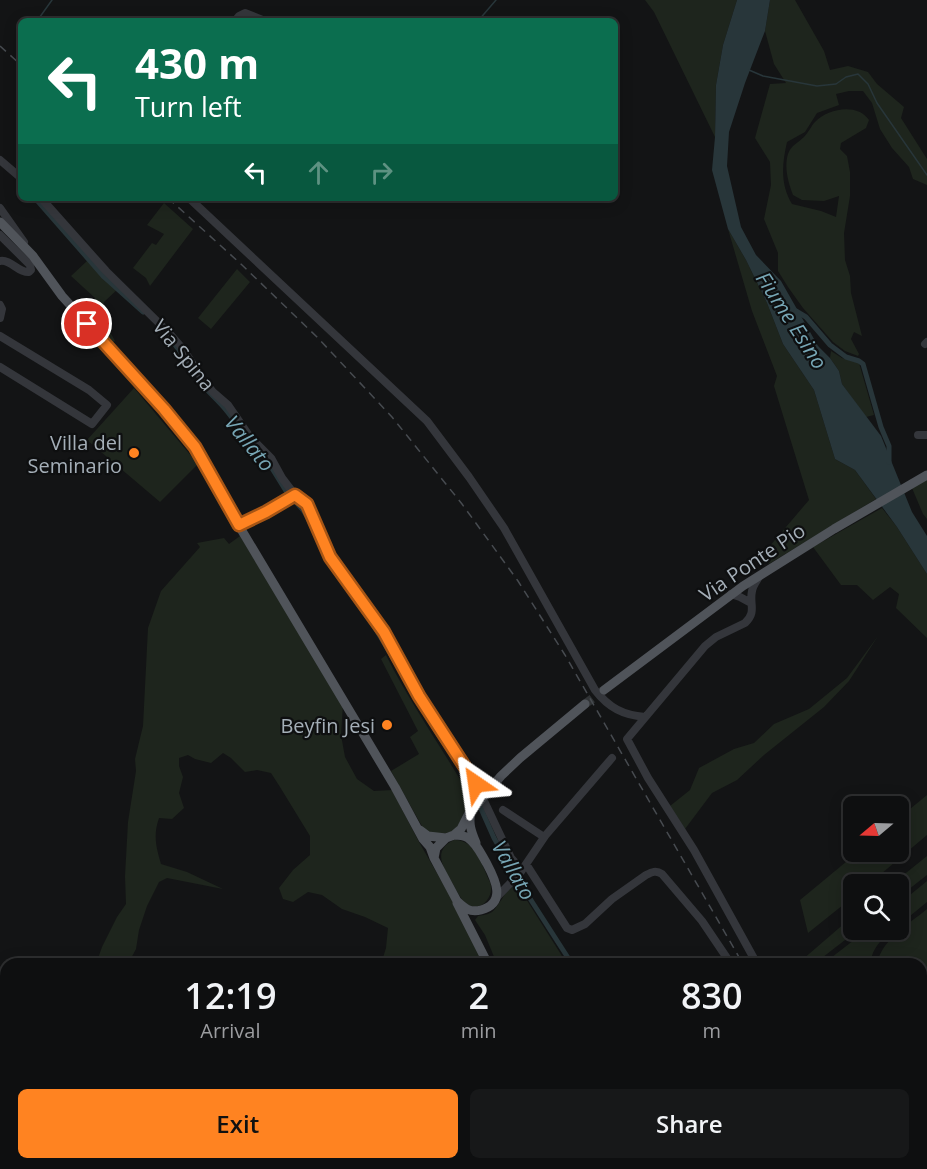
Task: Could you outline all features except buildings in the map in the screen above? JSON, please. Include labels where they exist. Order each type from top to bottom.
[{"type":"main road","points":[[0,222],[33,256],[62,296],[188,438],[344,699],[423,839],[430,847],[485,958]]},
{"type":"main road","name":"Via Ponte Pio","points":[[604,690],[743,586],[834,529],[927,475]]},
{"type":"main road","points":[[434,858],[436,848],[461,829],[464,820],[477,803],[520,758],[585,704]]},
{"type":"main road","points":[[457,901],[468,910],[475,911],[489,907],[495,899],[494,878],[477,846],[470,826],[469,819],[477,803]]},
{"type":"main road","points":[[415,824],[428,836],[464,836],[477,846]]},
{"type":"main road","points":[[475,911],[471,920],[478,944]]},
{"type":"street","points":[[237,18],[245,13],[258,18]]},
{"type":"street","points":[[0,160],[18,175]]},
{"type":"street","name":"Via Spina","points":[[44,201],[106,271],[170,334],[194,364],[203,380],[228,405],[250,437],[271,458],[292,496],[307,504],[330,557],[384,632],[419,696],[476,784],[477,803],[519,873],[567,928],[572,930],[585,924],[612,899],[646,875],[659,872],[702,921],[727,958]]},
{"type":"street","points":[[192,201],[427,421],[504,528],[595,690],[613,708],[630,716],[645,717]]},
{"type":"street","points":[[0,208],[33,256]]},
{"type":"street","points":[[0,235],[30,265],[31,270],[24,272],[4,260],[0,261]]},
{"type":"street","points":[[0,305],[2,309],[0,318]]},
{"type":"street","points":[[0,336],[89,390],[107,405],[92,424],[0,367]]},
{"type":"street","points":[[918,435],[927,435]]},
{"type":"street","points":[[239,525],[292,496]]},
{"type":"street","points":[[754,958],[694,850],[648,778],[627,739],[705,646],[716,637],[748,620],[751,615],[751,593],[761,575]]},
{"type":"street","points":[[743,586],[744,597],[752,604]]},
{"type":"street","points":[[743,586],[751,593]]},
{"type":"street","points":[[731,594],[752,604]]},
{"type":"street","points":[[495,899],[519,873],[544,837],[612,758]]},
{"type":"street","points":[[504,810],[544,837]]},
{"type":"street","points":[[494,878],[501,881],[519,873]]},
{"type":"shaded area","points":[[645,0],[737,0],[723,45],[716,85],[715,137],[654,12]]},
{"type":"shaded area","points":[[770,0],[795,0],[824,51],[830,70],[848,66],[868,72],[877,84],[904,107],[901,118],[927,159],[927,185],[913,179],[909,167],[892,148],[880,129],[872,103],[863,91],[836,94],[839,105],[817,113],[805,132],[787,142],[783,174],[785,189],[792,204],[836,217],[839,196],[824,201],[802,200],[793,195],[787,174],[788,154],[815,122],[827,113],[851,109],[858,111],[869,120],[866,128],[841,143],[840,149],[847,156],[850,172],[850,196],[844,233],[845,260],[862,336],[854,332],[851,339],[858,356],[845,351],[833,342],[788,287],[778,271],[778,253],[764,219],[771,185],[770,162],[755,138],[770,84],[786,83],[774,64],[765,31]]},
{"type":"shaded area","points":[[164,203],[193,229],[150,286],[146,278],[133,268],[152,243],[156,245],[164,234],[147,225]]},
{"type":"shaded area","points":[[728,229],[767,303],[783,344],[814,390],[835,459],[855,470],[876,499],[769,564],[763,554],[809,500],[774,386],[777,376],[752,311]]},
{"type":"shaded area","points":[[91,256],[120,287],[104,302],[102,317],[115,341],[112,343],[96,325],[95,298],[71,276]]},
{"type":"shaded area","points":[[237,269],[250,282],[211,329],[198,318]]},
{"type":"shaded area","points":[[831,351],[842,358],[859,363],[874,415],[866,417],[842,384],[839,371],[830,358]]},
{"type":"shaded area","points":[[134,388],[198,464],[160,502],[87,440]]},
{"type":"shaded area","points":[[927,478],[927,519],[912,488]]},
{"type":"shaded area","points":[[882,508],[927,574],[927,638],[896,608],[899,594],[890,587],[873,600],[857,585],[841,585],[813,547]]},
{"type":"shaded area","points":[[240,536],[343,704],[341,735],[345,757],[357,779],[374,791],[392,790],[453,901],[481,958],[383,958],[388,928],[342,909],[322,895],[308,892],[293,902],[283,899],[279,888],[293,870],[310,855],[310,836],[271,773],[257,770],[245,772],[223,753],[211,763],[188,755],[179,758],[183,777],[179,793],[184,808],[172,819],[159,818],[156,836],[161,864],[187,872],[223,889],[167,878],[159,882],[147,906],[139,930],[136,949],[131,958],[98,958],[117,917],[126,904],[128,822],[136,771],[135,759],[143,726],[148,628],[161,591],[200,547],[197,543],[224,538],[229,544]]},
{"type":"shaded area","points":[[878,636],[849,681],[824,707],[737,780],[712,793],[685,829],[670,806],[690,790],[699,768],[734,749],[754,743],[774,724],[809,709],[847,678]]},
{"type":"shaded area","points":[[386,655],[464,786],[472,781],[478,794],[464,812],[454,831],[431,834],[423,828],[391,771],[419,754],[410,737],[418,731],[381,659]]},
{"type":"shaded area","points":[[927,795],[927,835],[909,850],[909,810]]},
{"type":"shaded area","points":[[454,840],[467,844],[481,861],[491,887],[489,897],[482,905],[472,906],[465,902],[443,866],[441,855],[443,849]]},
{"type":"shaded area","points":[[927,856],[927,875],[909,889],[909,874],[905,874]]},
{"type":"shaded area","points":[[846,862],[895,862],[881,874],[843,874],[843,905],[808,933],[800,900]]},
{"type":"shaded area","points":[[927,881],[927,902],[909,917],[909,896]]},
{"type":"shaded area","points":[[516,883],[563,958],[495,958],[485,935],[475,920],[478,916],[493,911]]},
{"type":"shaded area","points":[[927,909],[927,958],[879,958],[890,940],[909,940],[909,923]]},
{"type":"shaded area","points":[[843,925],[843,940],[845,940],[822,958],[804,958]]},
{"type":"shaded area","points":[[854,940],[882,940],[872,958],[831,958]]},
{"type":"water","name":"Fiume Esino","points":[[737,0],[770,0],[765,31],[729,132],[727,166],[741,227],[756,255],[781,281],[818,346],[839,371],[842,384],[881,436],[912,512],[927,536],[927,574],[897,527],[855,470],[835,459],[814,390],[783,344],[767,303],[728,229],[712,170],[716,85],[723,45]]},
{"type":"waterway","points":[[39,18],[52,0]]},
{"type":"waterway","points":[[481,18],[496,0]]},
{"type":"waterway","points":[[749,70],[763,76],[817,86],[836,84],[846,77],[858,74],[868,84],[877,103],[927,175]]},
{"type":"waterway","name":"Vallato","points":[[38,201],[104,277],[143,312]]},
{"type":"waterway","name":"Fiume Esino","points":[[796,311],[806,317],[830,345],[846,357],[863,364],[881,427],[889,446],[889,462]]},
{"type":"waterway","name":"Vallato","points":[[173,342],[187,361]]},
{"type":"waterway","name":"Vallato","points":[[200,382],[229,414],[249,441]]},
{"type":"waterway","name":"Vallato","points":[[260,452],[286,491],[303,510],[320,544]]},
{"type":"waterway","name":"Vallato","points":[[349,590],[371,621],[456,761],[474,793],[494,838],[568,958]]},
{"type":"tunnel","points":[[585,704],[604,690]]},
{"type":"railway","points":[[0,46],[18,62]]},
{"type":"railway","points":[[171,201],[317,337],[392,417],[462,504],[518,581],[565,655],[740,958]]},
{"type":"place","name":"Villa del Seminario","points":[[134,453]]},
{"type":"place","name":"Beyfin Jesi","points":[[387,725]]},
{"type":"route","points":[[87,324],[195,447],[239,525],[295,495],[307,504],[330,557],[384,632],[419,696],[476,784]]}]
